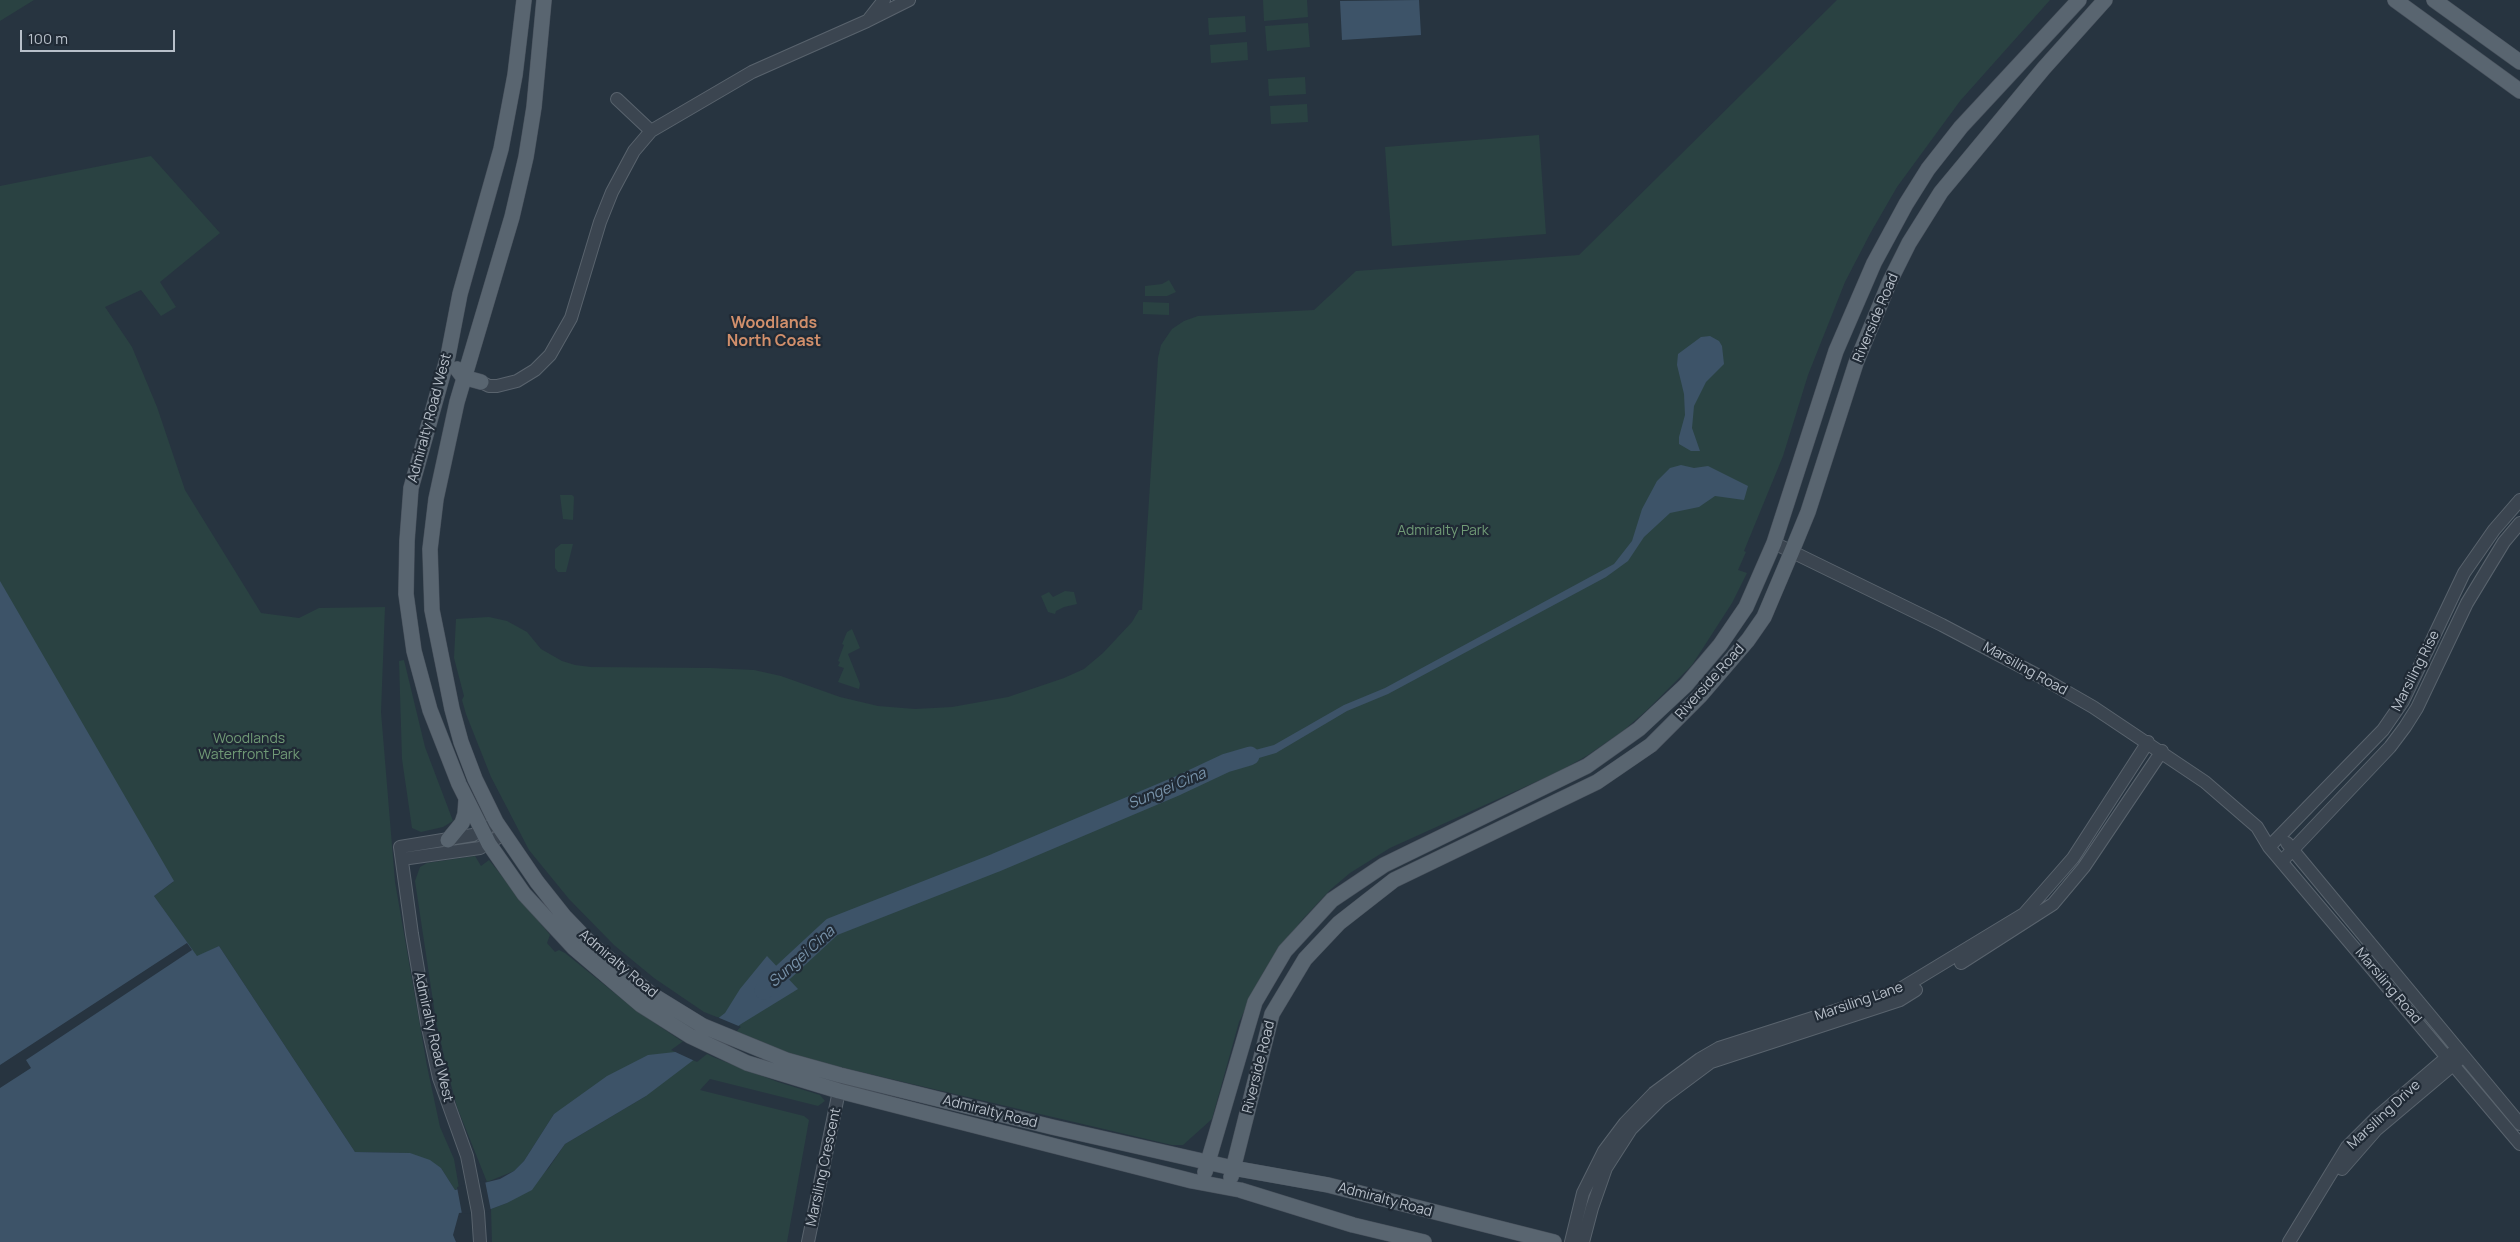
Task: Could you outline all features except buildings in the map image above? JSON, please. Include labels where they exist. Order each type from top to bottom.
[{"type":"main road","name":"Admiralty Road West","points":[[485,837],[466,800],[430,710],[414,652],[406,594],[407,542],[411,488],[448,356],[460,294],[501,149],[515,74],[524,0]]},
{"type":"main road","name":"Admiralty Road West","points":[[500,828],[475,779],[461,742],[452,709],[432,610],[430,549],[436,499],[463,377],[512,217],[526,158],[534,107],[544,0]]},
{"type":"main road","name":"Riverside Road","points":[[1203,1183],[1207,1162],[1255,1002],[1285,951],[1332,900],[1384,865],[1587,766],[1639,729],[1686,685],[1720,645],[1746,608],[1774,543],[1836,351],[1874,263],[1906,204],[1928,169],[1961,127],[2078,0]]},
{"type":"main road","name":"Riverside Road","points":[[1228,1188],[1272,1014],[1305,959],[1339,923],[1394,880],[1597,782],[1651,745],[1712,684],[1748,640],[1764,617],[1808,512],[1856,364],[1890,282],[1909,243],[1941,192],[2044,68],[2105,0]]},
{"type":"main road","points":[[2395,0],[2520,91]]},
{"type":"main road","points":[[2434,0],[2520,62]]},
{"type":"main road","points":[[448,356],[463,377],[481,382]]},
{"type":"main road","points":[[439,390],[463,377]]},
{"type":"main road","points":[[457,402],[472,386],[481,382]]},
{"type":"main road","points":[[448,840],[462,823],[466,814],[466,800]]},
{"type":"main road","name":"Admiralty Road","points":[[500,828],[536,882],[564,916],[592,945],[651,994],[703,1026],[786,1060],[840,1076],[1233,1168],[1328,1185],[1554,1242]]},
{"type":"main road","name":"Admiralty Road","points":[[485,837],[524,894],[574,948],[641,1006],[690,1036],[747,1063],[839,1091],[1228,1188],[1354,1225],[1424,1242]]},
{"type":"street","points":[[867,21],[884,0]]},
{"type":"street","points":[[481,382],[497,386],[517,381],[535,370],[550,355],[571,318],[600,222],[612,192],[634,152],[651,131],[752,72],[867,21],[909,0]]},
{"type":"street","points":[[617,99],[651,131]]},
{"type":"street","name":"Marsiling Rise","points":[[2269,847],[2383,730],[2404,701],[2464,573],[2494,530],[2520,500]]},
{"type":"street","name":"Marsiling Rise","points":[[2282,861],[2390,747],[2405,727],[2417,708],[2467,604],[2504,542],[2520,523]]},
{"type":"street","name":"Marsiling Road","points":[[1774,543],[2005,657],[2086,703],[2162,751],[2205,782],[2257,827],[2269,847],[2455,1057],[2520,1124]]},
{"type":"street","name":"Marsiling Lane","points":[[1583,1242],[1603,1175],[1631,1129],[1660,1100],[1712,1062],[1760,1039],[1897,991],[2024,914],[2073,858],[2148,742]]},
{"type":"street","name":"Marsiling Lane","points":[[1571,1242],[1583,1193],[1604,1150],[1654,1093],[1700,1059],[1719,1048],[1760,1039],[1900,1000],[1984,950],[2053,904],[2084,867],[2162,751]]},
{"type":"street","name":"Marsiling Road","points":[[2257,827],[2280,835],[2455,1057],[2520,1144]]},
{"type":"street","points":[[401,853],[463,851],[500,828]]},
{"type":"street","points":[[401,853],[448,840],[485,837]]},
{"type":"street","name":"Admiralty Road West","points":[[401,853],[417,966],[433,1051],[439,1078],[467,1156],[478,1212],[480,1242]]},
{"type":"street","name":"Marsiling Drive","points":[[2290,1242],[2347,1147],[2377,1117],[2455,1057]]},
{"type":"street","name":"Marsiling Drive","points":[[2300,1242],[2332,1181],[2356,1151],[2455,1057]]},
{"type":"street","name":"Marsiling Crescent","points":[[808,1242],[839,1091]]},
{"type":"green space","points":[[0,0],[34,0],[0,21]]},
{"type":"green space","points":[[1263,0],[1307,0],[1308,17],[1264,21]]},
{"type":"green space","name":"Admiralty Park","points":[[1837,0],[2050,0],[1960,101],[1897,187],[1871,232],[1845,282],[1808,375],[1783,456],[1744,551],[1746,552],[1738,570],[1747,573],[1732,603],[1692,665],[1646,711],[1624,730],[1588,755],[1562,770],[1390,848],[1350,873],[1330,890],[1301,921],[1264,971],[1239,1022],[1212,1119],[1183,1145],[1172,1145],[844,1068],[794,1055],[736,1033],[740,1026],[704,1012],[654,978],[614,945],[569,899],[529,850],[491,777],[466,714],[462,700],[464,696],[454,658],[456,619],[489,617],[507,621],[527,632],[541,649],[562,661],[575,665],[591,667],[754,670],[781,676],[840,697],[878,706],[915,709],[952,707],[1008,697],[1064,678],[1084,669],[1103,653],[1132,622],[1139,610],[1142,610],[1158,358],[1161,345],[1172,329],[1184,321],[1198,316],[1314,310],[1356,271],[1579,255]]},
{"type":"green space","points":[[1245,16],[1246,32],[1209,35],[1208,18]]},
{"type":"green space","points":[[1308,23],[1310,47],[1267,51],[1265,26]]},
{"type":"green space","points":[[1247,42],[1248,60],[1211,63],[1210,45]]},
{"type":"green space","points":[[1305,77],[1306,94],[1269,96],[1268,79]]},
{"type":"green space","points":[[1307,104],[1308,122],[1271,124],[1270,106]]},
{"type":"green space","points":[[1539,135],[1546,234],[1392,246],[1385,147]]},
{"type":"green space","name":"Woodlands Waterfront Park","points":[[151,156],[220,233],[160,282],[176,307],[161,316],[141,290],[105,307],[132,347],[157,407],[185,490],[261,613],[299,618],[319,608],[385,607],[381,712],[395,882],[427,1066],[440,1127],[454,1159],[459,1188],[455,1190],[441,1168],[409,1153],[355,1152],[219,946],[197,957],[154,896],[173,882],[0,583],[0,186]]},
{"type":"green space","points":[[1169,280],[1176,292],[1167,296],[1145,296],[1145,286],[1162,284]]},
{"type":"green space","points":[[1143,302],[1169,303],[1169,315],[1143,314]]},
{"type":"green space","points":[[560,495],[572,495],[574,497],[573,520],[563,519]]},
{"type":"green space","points":[[561,544],[573,544],[566,572],[558,572],[555,568],[555,549]]},
{"type":"green space","points":[[1065,591],[1074,592],[1077,604],[1064,607],[1056,611],[1055,614],[1048,612],[1041,596],[1049,592],[1053,597]]},
{"type":"green space","points":[[852,629],[860,648],[848,654],[860,684],[859,689],[838,682],[844,668],[838,666],[844,645],[842,644],[847,632]]},
{"type":"green space","points":[[404,660],[425,747],[453,821],[443,827],[421,832],[412,828],[402,759],[399,661]]},
{"type":"green space","points":[[475,856],[481,866],[489,860],[550,935],[547,943],[555,952],[559,950],[565,953],[637,1011],[680,1040],[713,1057],[778,1082],[820,1095],[825,1101],[818,1106],[710,1079],[700,1090],[804,1116],[809,1120],[787,1242],[492,1242],[491,1209],[507,1203],[548,1169],[565,1144],[646,1096],[570,1105],[554,1114],[524,1161],[514,1171],[487,1182],[457,1107],[448,1073],[436,1021],[415,881],[420,867],[427,863]]},
{"type":"water","points":[[1419,0],[1421,35],[1342,40],[1340,1]]},
{"type":"water","points":[[1710,336],[1719,341],[1722,346],[1724,364],[1706,382],[1694,406],[1692,428],[1700,451],[1691,451],[1679,444],[1685,415],[1684,394],[1677,365],[1678,354],[1701,337]]},
{"type":"water","points":[[1681,465],[1694,468],[1708,466],[1748,486],[1744,500],[1715,496],[1699,507],[1670,513],[1644,537],[1628,561],[1606,577],[1388,694],[1347,711],[1276,753],[1228,767],[1225,758],[1274,745],[1344,705],[1385,688],[1614,564],[1632,541],[1642,509],[1657,481],[1670,468]]},
{"type":"water","points":[[0,581],[174,881],[154,896],[197,956],[219,946],[355,1152],[410,1153],[430,1160],[441,1168],[455,1190],[500,1179],[514,1171],[524,1161],[554,1114],[607,1076],[648,1055],[675,1052],[725,1013],[740,989],[767,956],[798,989],[741,1024],[646,1096],[565,1144],[532,1190],[491,1209],[459,1213],[453,1235],[456,1242],[0,1242]]},
{"type":"pier","points":[[187,943],[192,950],[26,1060],[31,1068],[0,1088],[0,1065]]},
{"type":"pier","points":[[717,1017],[741,1027],[697,1062],[671,1050]]},
{"type":"pier","points":[[485,1181],[491,1211],[462,1214],[457,1187]]},
{"type":"waterway","name":"Sungei Cina","points":[[764,990],[832,927],[995,863],[1177,786],[1226,763],[1250,756]]},
{"type":"district","name":"Woodlands North Coast","points":[[774,333]]}]
